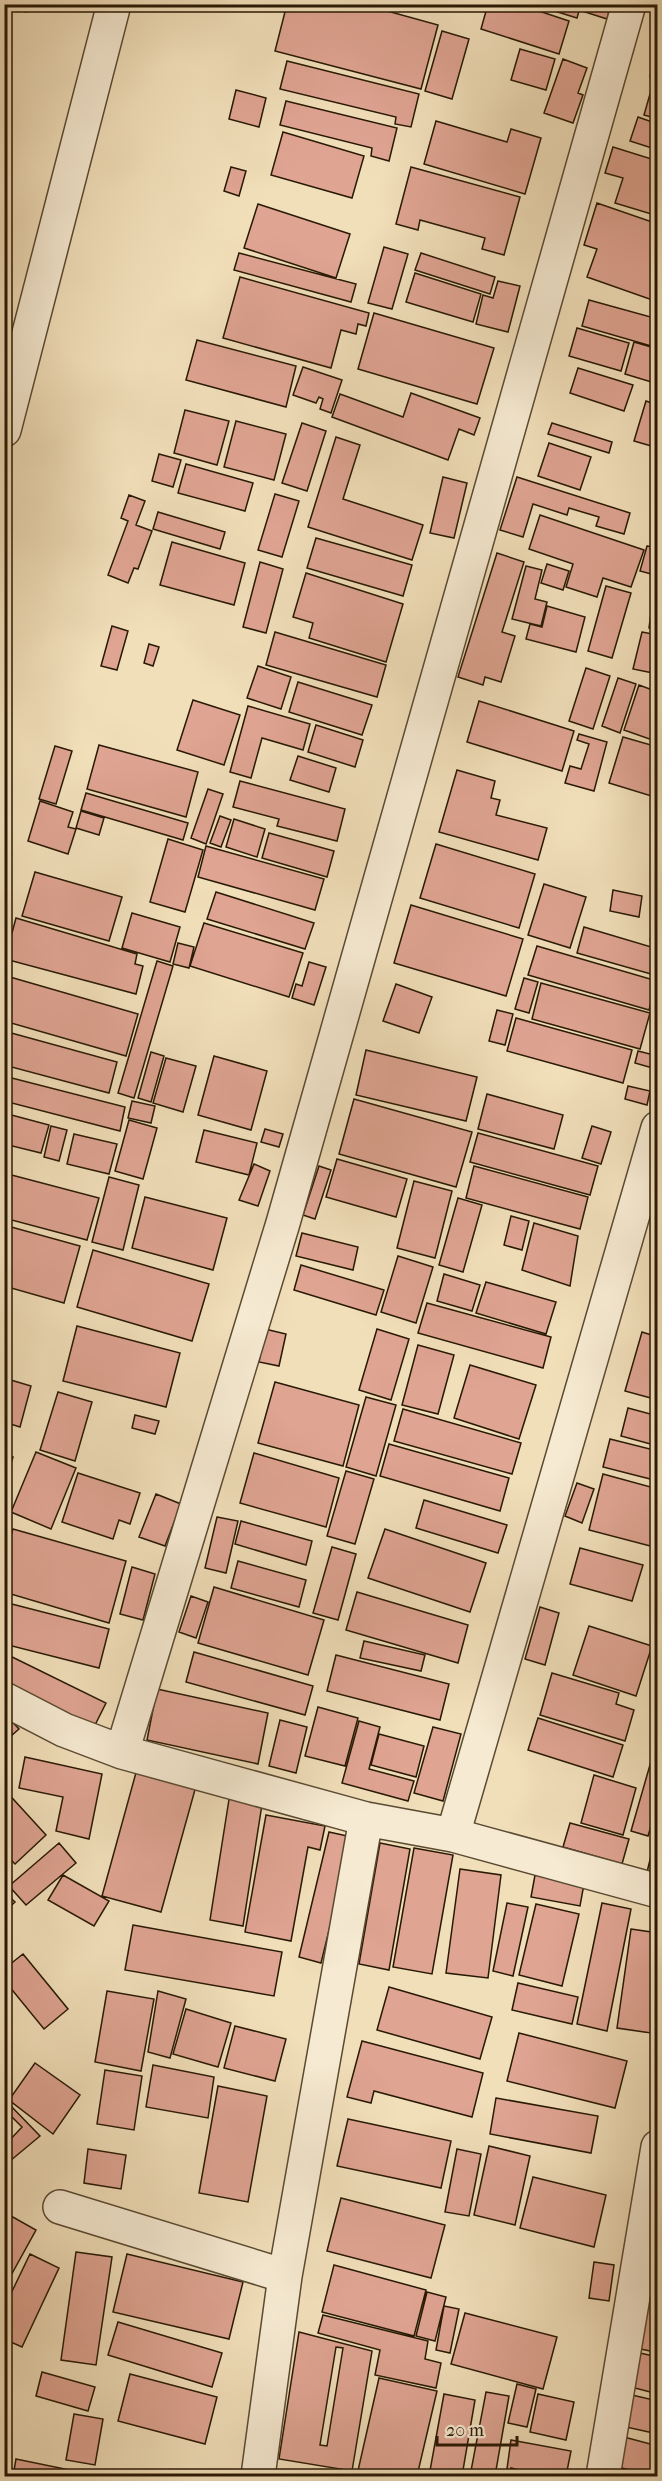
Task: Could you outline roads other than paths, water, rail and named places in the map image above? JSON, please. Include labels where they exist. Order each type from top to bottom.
[{"type":"street","points":[[4,430],[114,4]]},
{"type":"street","points":[[122,1752],[283,1223],[629,4]]},
{"type":"street","points":[[453,1835],[657,1128]]},
{"type":"street","points":[[4,1699],[64,1730],[122,1752],[366,1819],[453,1835],[657,1891]]},
{"type":"street","points":[[258,2476],[285,2276],[366,1819]]},
{"type":"street","points":[[603,2476],[651,2232],[657,2147]]},
{"type":"street","points":[[60,2207],[285,2276]]}]
